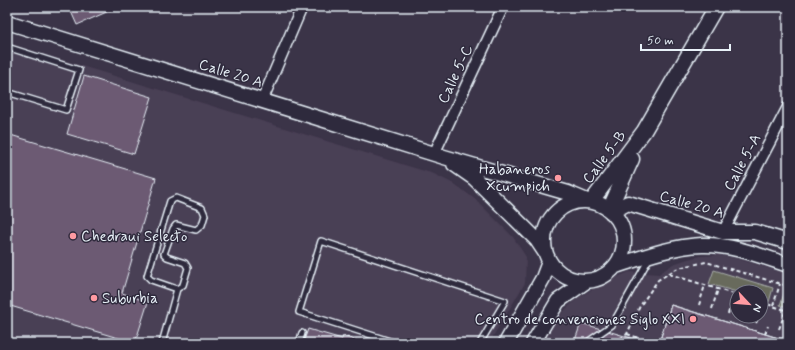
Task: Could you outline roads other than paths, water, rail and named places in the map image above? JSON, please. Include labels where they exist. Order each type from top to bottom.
[{"type":"street","points":[[262,101],[302,7]]},
{"type":"street","name":"Calle 5-C","points":[[439,156],[504,7]]},
{"type":"street","name":"Calle 5-B","points":[[610,211],[644,131],[716,7]]},
{"type":"street","name":"Calle 20 A","points":[[7,22],[439,156],[568,193],[589,202]]},
{"type":"street","name":"Calle 5-A","points":[[723,232],[788,107]]},
{"type":"street","name":"Calle 5-B","points":[[589,202],[644,131]]},
{"type":"street","name":"Calle 20 A","points":[[439,156],[474,178],[537,240],[548,258]]},
{"type":"street","points":[[506,343],[543,278],[548,258],[544,234],[553,217],[568,205],[589,202],[610,211],[621,226],[624,242],[623,251],[616,266]]},
{"type":"street","name":"Calle 20 A","points":[[610,211],[628,203],[723,232],[755,232],[788,242]]},
{"type":"street","points":[[533,343],[558,301],[585,282],[602,277],[616,266],[678,248],[702,245],[725,247],[788,264]]},
{"type":"street","points":[[548,258],[556,270],[565,277],[575,281],[585,282]]},
{"type":"lane","points":[[7,47],[79,70],[66,110],[7,92]]},
{"type":"lane","points":[[162,343],[177,289],[183,285],[188,268],[185,263],[167,257],[164,254],[172,229],[176,225],[180,225],[196,230],[202,225],[205,215],[202,208],[176,198],[170,201],[147,276],[151,280],[177,289]]},
{"type":"lane","points":[[396,343],[299,312],[321,241],[505,301],[480,343]]},
{"type":"lane","points":[[586,343],[612,325],[652,255]]},
{"type":"lane","points":[[299,343],[302,332]]},
{"type":"place","name":"Habaneros Xcumpich","points":[[558,178]]},
{"type":"place","name":"Chedraui Selecto","points":[[73,236]]},
{"type":"place","name":"Suburbia","points":[[94,298]]},
{"type":"place","name":"Centro de convenciones Siglo XXI","points":[[693,319]]}]
